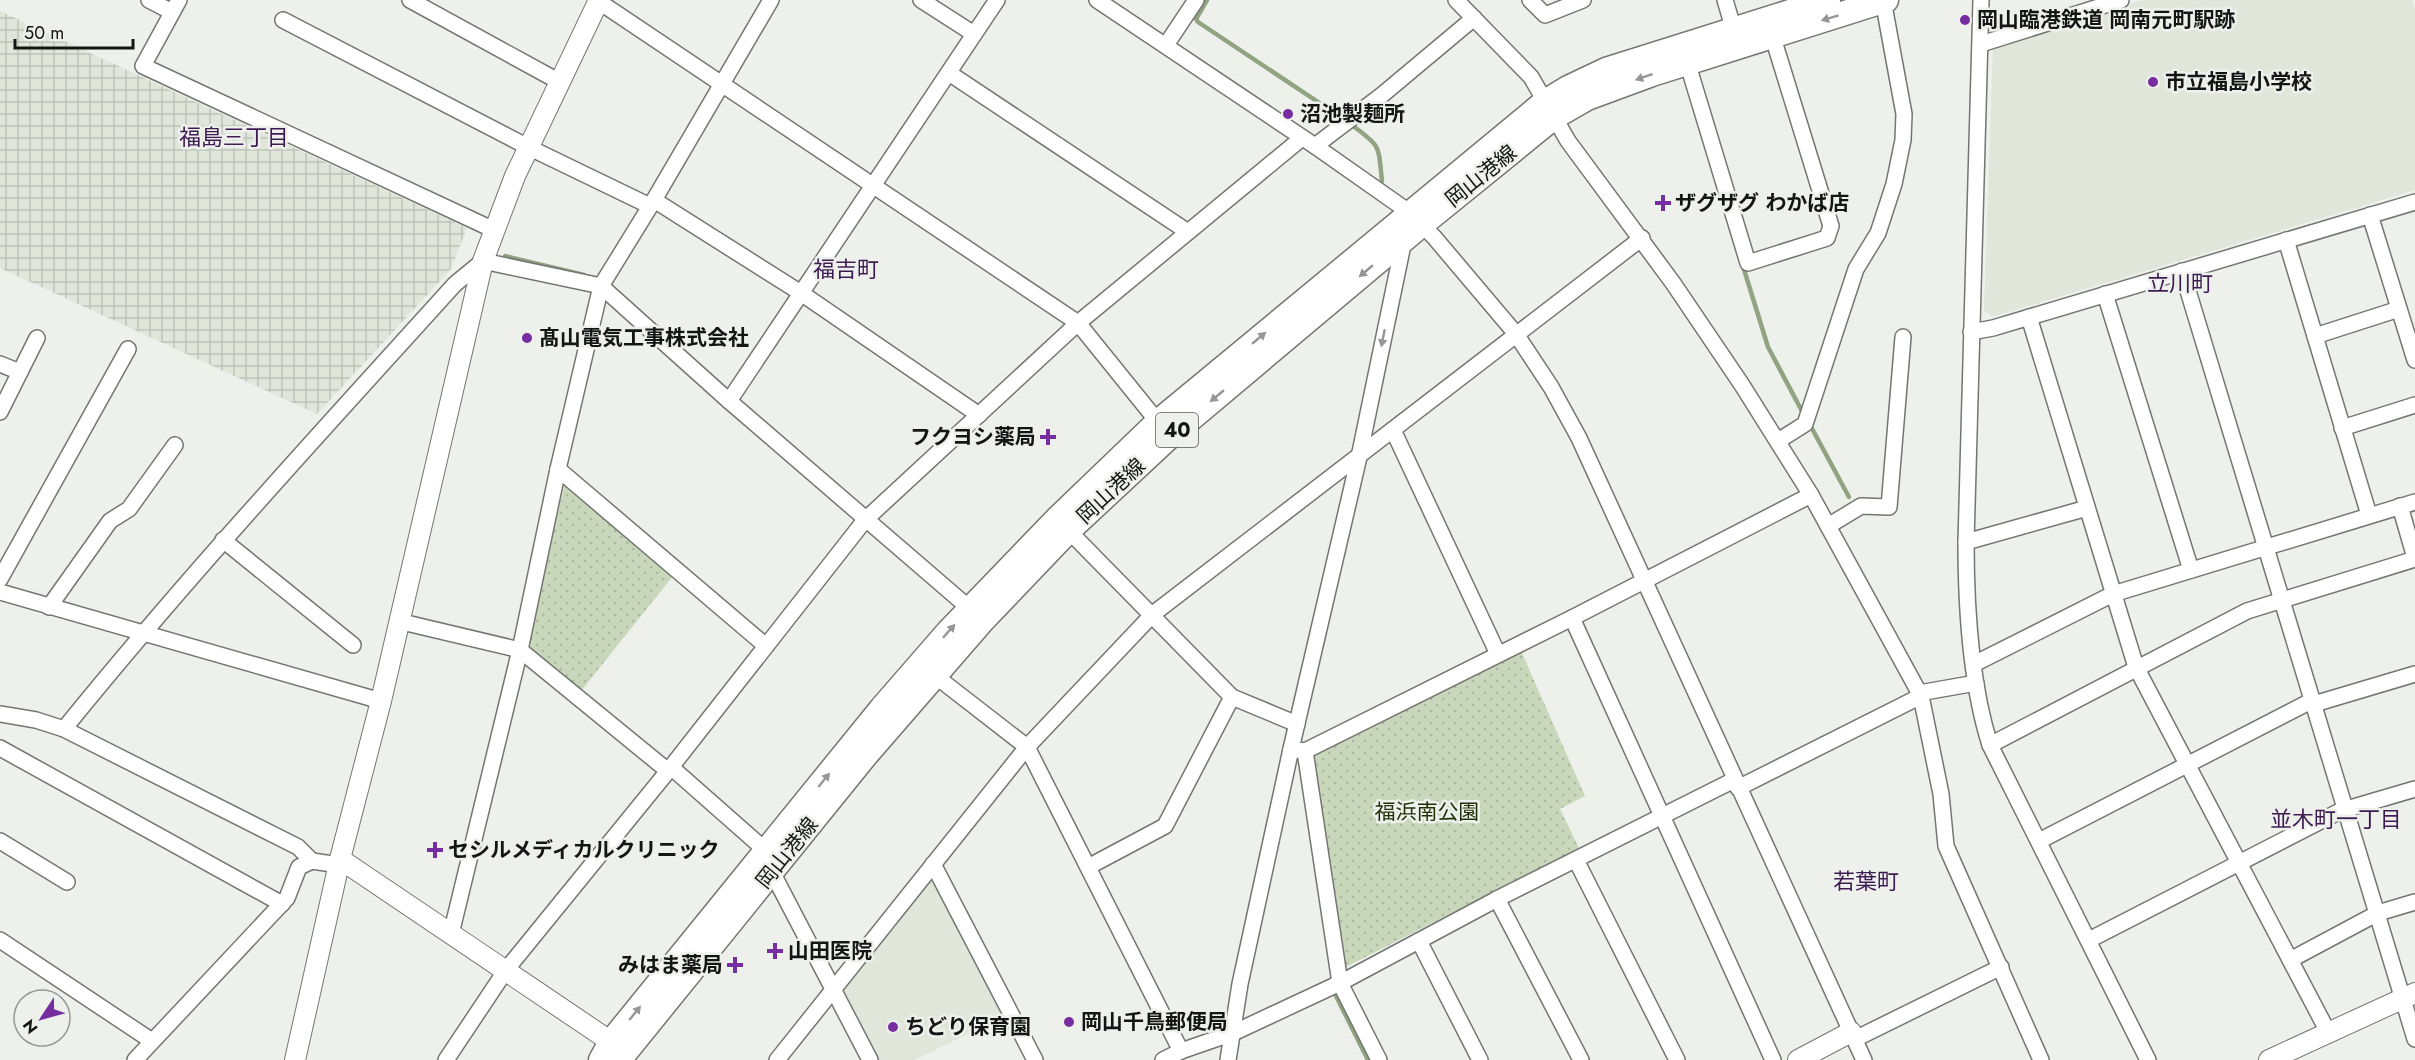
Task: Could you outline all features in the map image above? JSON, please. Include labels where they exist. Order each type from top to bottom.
[{"type":"main road","name":"岡山港線","points":[[1770,28],[1828,0]]},
{"type":"main road","name":"岡山港線","points":[[613,1055],[769,862],[865,756],[927,669],[976,614],[1063,524],[1164,429],[1550,109],[1587,98],[1685,55],[1736,38],[1884,0]]},
{"type":"street","points":[[149,0],[176,6],[143,66],[494,230]]},
{"type":"street","points":[[410,0],[558,81]]},
{"type":"street","points":[[452,934],[520,650],[558,469],[601,286],[771,0]]},
{"type":"street","points":[[921,0],[974,34]]},
{"type":"street","points":[[729,401],[997,0]]},
{"type":"street","points":[[1097,0],[1308,142],[1411,226],[1434,237],[1516,334],[1551,387],[1579,438],[1864,1060]]},
{"type":"street","points":[[1166,45],[1196,0]]},
{"type":"street","points":[[1456,0],[1532,77],[1568,141],[1642,238],[1778,441],[1811,495],[1920,694],[1941,794],[1946,846],[2041,1060]]},
{"type":"street","points":[[1530,0],[1545,15],[1583,0]]},
{"type":"street","points":[[1725,0],[1736,38]]},
{"type":"street","points":[[1778,441],[1807,418],[1856,269],[1878,233],[1894,184],[1903,140],[1904,114],[1884,0]]},
{"type":"street","points":[[1982,0],[1966,542],[1966,578],[1976,683],[1990,745],[2148,1060]]},
{"type":"street","points":[[1981,44],[2121,0]]},
{"type":"street","points":[[295,1060],[483,261],[528,147],[598,1],[1078,323],[1164,429]]},
{"type":"street","points":[[446,1060],[506,970],[669,769],[865,520],[1078,323],[1188,232],[1308,142],[1382,95],[1474,18]]},
{"type":"street","points":[[283,20],[528,147],[652,203],[801,293],[979,415]]},
{"type":"street","points":[[1685,55],[1748,263],[1827,238],[1831,226],[1770,28]]},
{"type":"street","points":[[949,73],[1188,232]]},
{"type":"street","points":[[1971,332],[1993,328],[2415,202]]},
{"type":"street","points":[[2370,215],[2415,360]]},
{"type":"street","points":[[1379,1060],[1340,983],[1298,750],[1297,724],[1411,226]]},
{"type":"street","points":[[777,1060],[1027,747],[1153,614],[1642,238]]},
{"type":"street","points":[[2286,240],[2369,515]]},
{"type":"street","points":[[483,261],[601,286],[865,520],[976,614]]},
{"type":"street","points":[[64,729],[141,634],[223,540],[455,284],[483,261]]},
{"type":"street","points":[[2182,271],[2264,547],[2378,913],[2409,995],[2415,1039]]},
{"type":"street","points":[[2105,294],[2191,570]]},
{"type":"street","points":[[2315,336],[2399,309]]},
{"type":"street","points":[[2029,317],[2136,667],[2328,1032]]},
{"type":"street","points":[[1828,526],[1861,506],[1889,507],[1903,337]]},
{"type":"street","points":[[0,412],[37,338]]},
{"type":"street","points":[[0,579],[128,350]]},
{"type":"street","points":[[0,364],[20,372]]},
{"type":"street","points":[[2343,428],[2415,405]]},
{"type":"street","points":[[1394,430],[1498,654]]},
{"type":"street","points":[[49,607],[110,521],[129,509],[175,446]]},
{"type":"street","points":[[558,469],[766,646]]},
{"type":"street","points":[[1298,750],[1572,618],[1811,495]]},
{"type":"street","points":[[1974,664],[2113,594],[2408,504],[2415,559],[2247,611],[1990,745]]},
{"type":"street","points":[[1966,542],[2087,507]]},
{"type":"street","points":[[1063,524],[1233,697],[1297,724]]},
{"type":"street","points":[[223,540],[352,645]]},
{"type":"street","points":[[0,592],[381,701]]},
{"type":"street","points":[[1572,618],[1773,1060]]},
{"type":"street","points":[[398,621],[520,650],[669,769],[769,862],[870,1060]]},
{"type":"street","points":[[927,669],[1027,747],[1181,1051]]},
{"type":"street","points":[[2039,841],[2314,702],[2415,674]]},
{"type":"street","points":[[1163,1060],[1181,1051],[1233,1033],[1340,983],[1497,898],[1920,694],[1976,683]]},
{"type":"street","points":[[1088,867],[1165,826],[1233,697]]},
{"type":"street","points":[[0,729],[6,715],[36,720],[64,729],[298,847],[312,861]]},
{"type":"street","points":[[0,748],[282,904]]},
{"type":"street","points":[[1228,1060],[1240,984],[1298,750]]},
{"type":"street","points":[[2089,940],[2346,809],[2415,789]]},
{"type":"street","points":[[0,841],[67,882]]},
{"type":"street","points":[[1576,860],[1677,1060]]},
{"type":"street","points":[[135,1060],[282,904],[287,898],[299,867],[312,861],[340,862],[452,934],[506,970],[613,1055]]},
{"type":"street","points":[[933,864],[1035,1060]]},
{"type":"street","points":[[1497,898],[1581,1060]]},
{"type":"street","points":[[2290,960],[2378,913],[2415,902]]},
{"type":"street","points":[[0,940],[152,1041]]},
{"type":"street","points":[[1419,941],[1480,1060]]},
{"type":"street","points":[[1798,1060],[2001,967]]},
{"type":"street","points":[[2269,1060],[2409,995]]},
{"type":"shaded area","points":[[2142,0],[2412,0],[2415,10],[2415,190],[1992,317],[1984,310],[1993,47]]},
{"type":"shaded area","points":[[0,11],[467,228],[451,269],[317,414],[0,268]]},
{"type":"shaded area","points":[[933,877],[1007,1015],[914,1060],[879,1060],[843,989]]},
{"type":"green space","points":[[565,482],[673,576],[581,691],[528,647]]},
{"type":"green space","name":"福浜南公園","points":[[1521,651],[1585,796],[1560,809],[1579,848],[1346,967],[1313,760],[1316,753]]},
{"type":"waterway","points":[[1207,0],[1196,19],[1198,22],[1336,114]]},
{"type":"waterway","points":[[1353,126],[1377,148],[1382,181]]},
{"type":"waterway","points":[[505,256],[584,275]]},
{"type":"waterway","points":[[1742,263],[1768,347],[1803,413]]},
{"type":"waterway","points":[[1809,423],[1849,497]]},
{"type":"waterway","points":[[1336,996],[1368,1060]]},
{"type":"place","name":"岡山臨港鉄道 岡南元町駅跡","points":[[1965,20]]},
{"type":"place","name":"市立福島小学校","points":[[2153,82]]},
{"type":"place","name":"沼池製麺所","points":[[1288,114]]},
{"type":"place","name":"ザグザグ わかば店","points":[[1663,203]]},
{"type":"place","name":"髙山電気工事株式会社","points":[[527,338]]},
{"type":"place","name":"フクヨシ薬局","points":[[1048,437]]},
{"type":"place","name":"セシルメディカルクリニック","points":[[435,850]]},
{"type":"place","name":"山田医院","points":[[775,951]]},
{"type":"place","name":"みはま薬局","points":[[735,965]]},
{"type":"place","name":"岡山千鳥郵便局","points":[[1069,1022]]},
{"type":"place","name":"ちどり保育園","points":[[893,1027]]},
{"type":"district","name":"福島三丁目","points":[[234,137]]},
{"type":"district","name":"福吉町","points":[[846,269]]},
{"type":"district","name":"立川町","points":[[2180,283]]},
{"type":"district","name":"並木町一丁目","points":[[2336,819]]},
{"type":"district","name":"若葉町","points":[[1866,881]]}]
